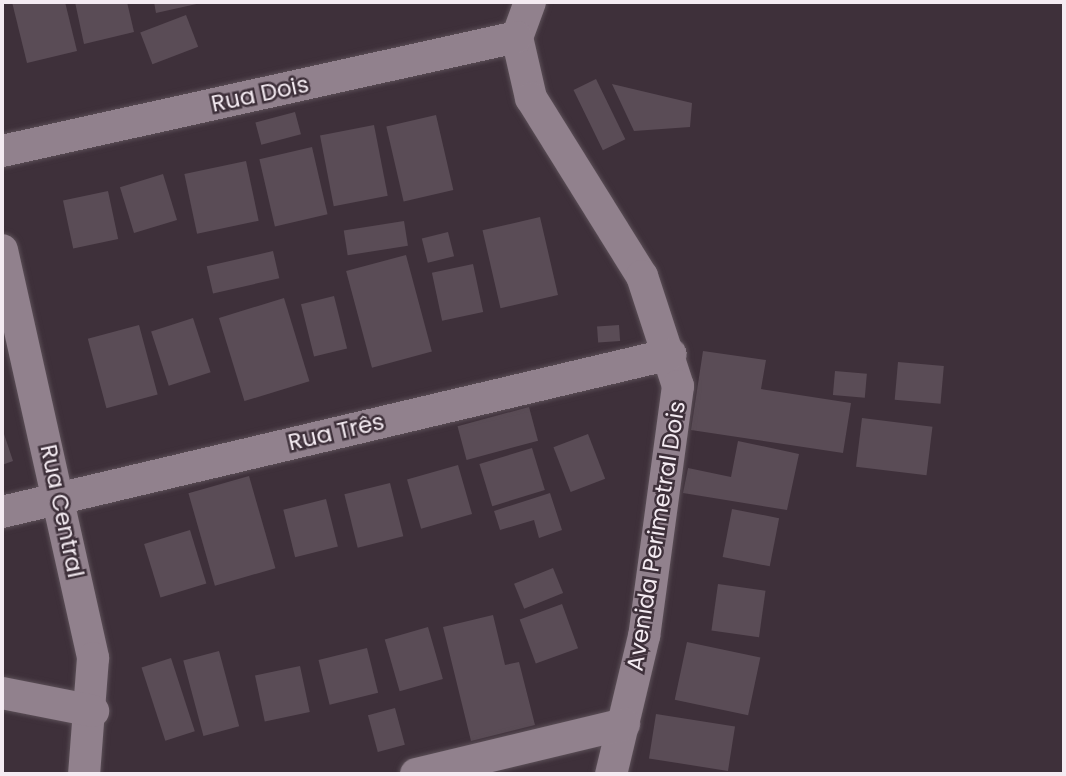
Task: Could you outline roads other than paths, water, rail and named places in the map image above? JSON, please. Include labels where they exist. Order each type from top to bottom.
[{"type":"street","points":[[517,37],[530,2]]},
{"type":"street","name":"Rua Dois","points":[[2,150],[517,37]]},
{"type":"street","name":"Avenida Perimetral Dois","points":[[517,37],[531,99],[642,276],[671,354],[678,386],[673,437],[624,724],[611,774]]},
{"type":"street","name":"Rua Central","points":[[2,250],[60,495],[93,659],[93,711],[83,774]]},
{"type":"street","name":"Rua Três","points":[[2,512],[60,495],[671,354]]},
{"type":"street","points":[[2,693],[93,711]]},
{"type":"street","points":[[416,774],[624,724]]}]
